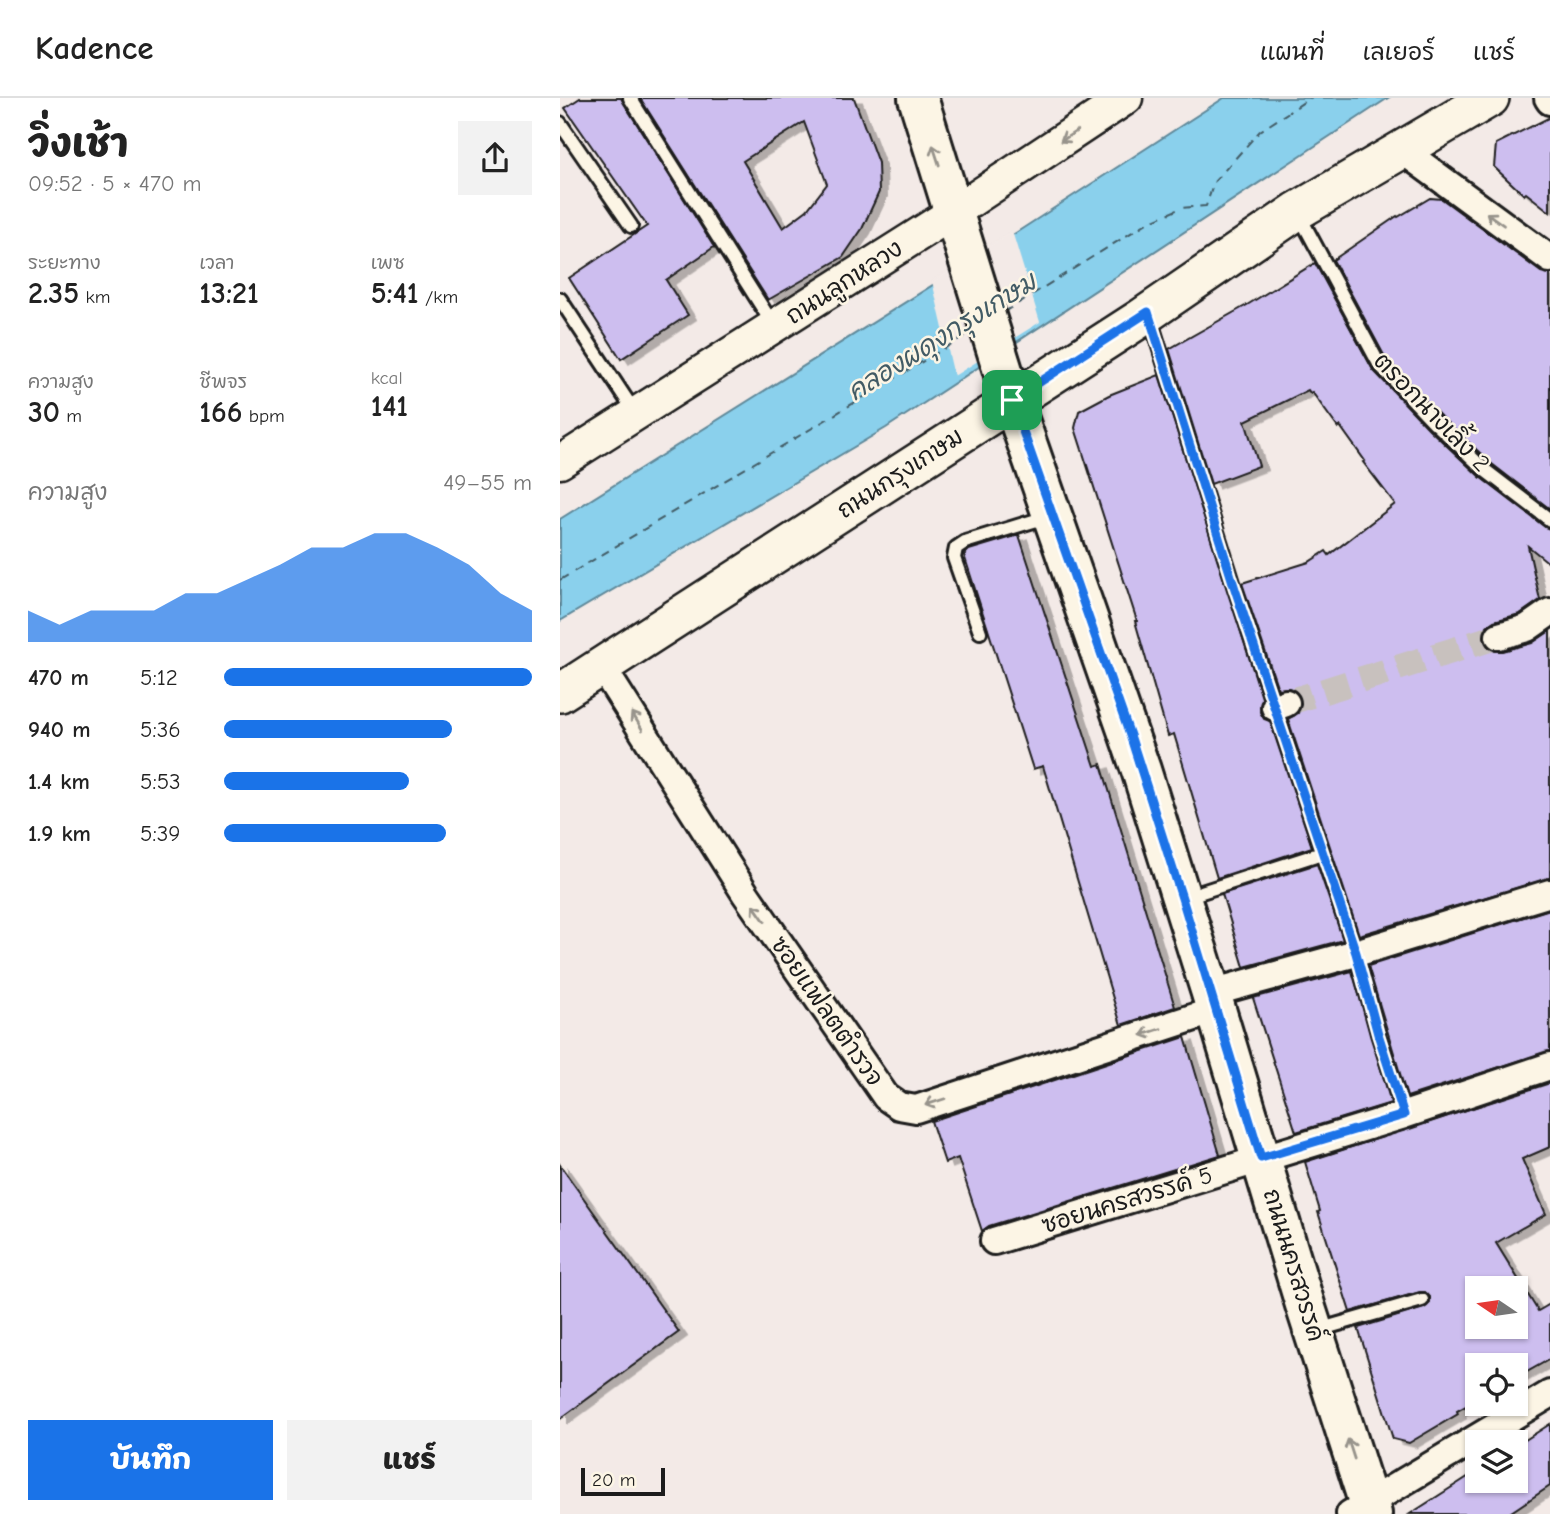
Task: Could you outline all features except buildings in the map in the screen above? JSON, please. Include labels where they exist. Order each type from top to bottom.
[{"type":"main road","name":"ถนนนครสวรรค์","points":[[918,98],[1009,388],[1132,741],[1182,898],[1314,1331],[1363,1510]]},
{"type":"main road","name":"ถนนกรุงเกษม","points":[[560,693],[1009,388],[1148,312],[1297,211],[1490,98]]},
{"type":"street","name":"ถนนลูกหลวง","points":[[560,462],[774,326],[959,228],[1126,98]]},
{"type":"street","points":[[1402,150],[1550,259]]},
{"type":"street","points":[[1499,636],[1527,628],[1550,612]]},
{"type":"street","name":"ซอยแฟลตตำรวจ","points":[[602,667],[745,892],[886,1097],[899,1106],[916,1109],[1356,953]]},
{"type":"street","points":[[1356,953],[1550,893]]},
{"type":"street","name":"ซอยนครสวรรค์ 5","points":[[993,1241],[1404,1115],[1550,1066]]},
{"type":"street","points":[[1363,1510],[1550,1394]]},
{"type":"lane","points":[[630,98],[774,326]]},
{"type":"lane","points":[[560,123],[631,226]]},
{"type":"lane","name":"ตรอกนางเลิ้ง 2","points":[[1297,211],[1379,364],[1435,423],[1486,471],[1550,520]]},
{"type":"lane","points":[[560,299],[636,414]]},
{"type":"lane","points":[[1148,312],[1280,705],[1322,853],[1356,953],[1404,1115]]},
{"type":"lane","points":[[980,632],[954,558],[956,548],[965,542],[1052,515]]},
{"type":"lane","points":[[1182,898],[1322,853]]},
{"type":"lane","points":[[1314,1331],[1422,1300]]},
{"type":"water","name":"คลองผดุงกรุงเกษม","points":[[1224,98],[1388,98],[886,428],[560,621],[560,519],[1014,234]]},
{"type":"pier","points":[[1012,231],[1040,322],[954,376],[932,281]]},
{"type":"ferry route","points":[[1004,312],[1147,223],[1181,208],[1206,206],[1214,182],[1260,131],[1310,98]]},
{"type":"ferry route","points":[[560,580],[970,333]]},
{"type":"tunnel","points":[[1286,703],[1499,636]]},
{"type":"route","points":[[1148,312],[1235,589],[1356,953],[1404,1115],[1261,1158],[1132,741],[1012,400],[1148,312]]}]
